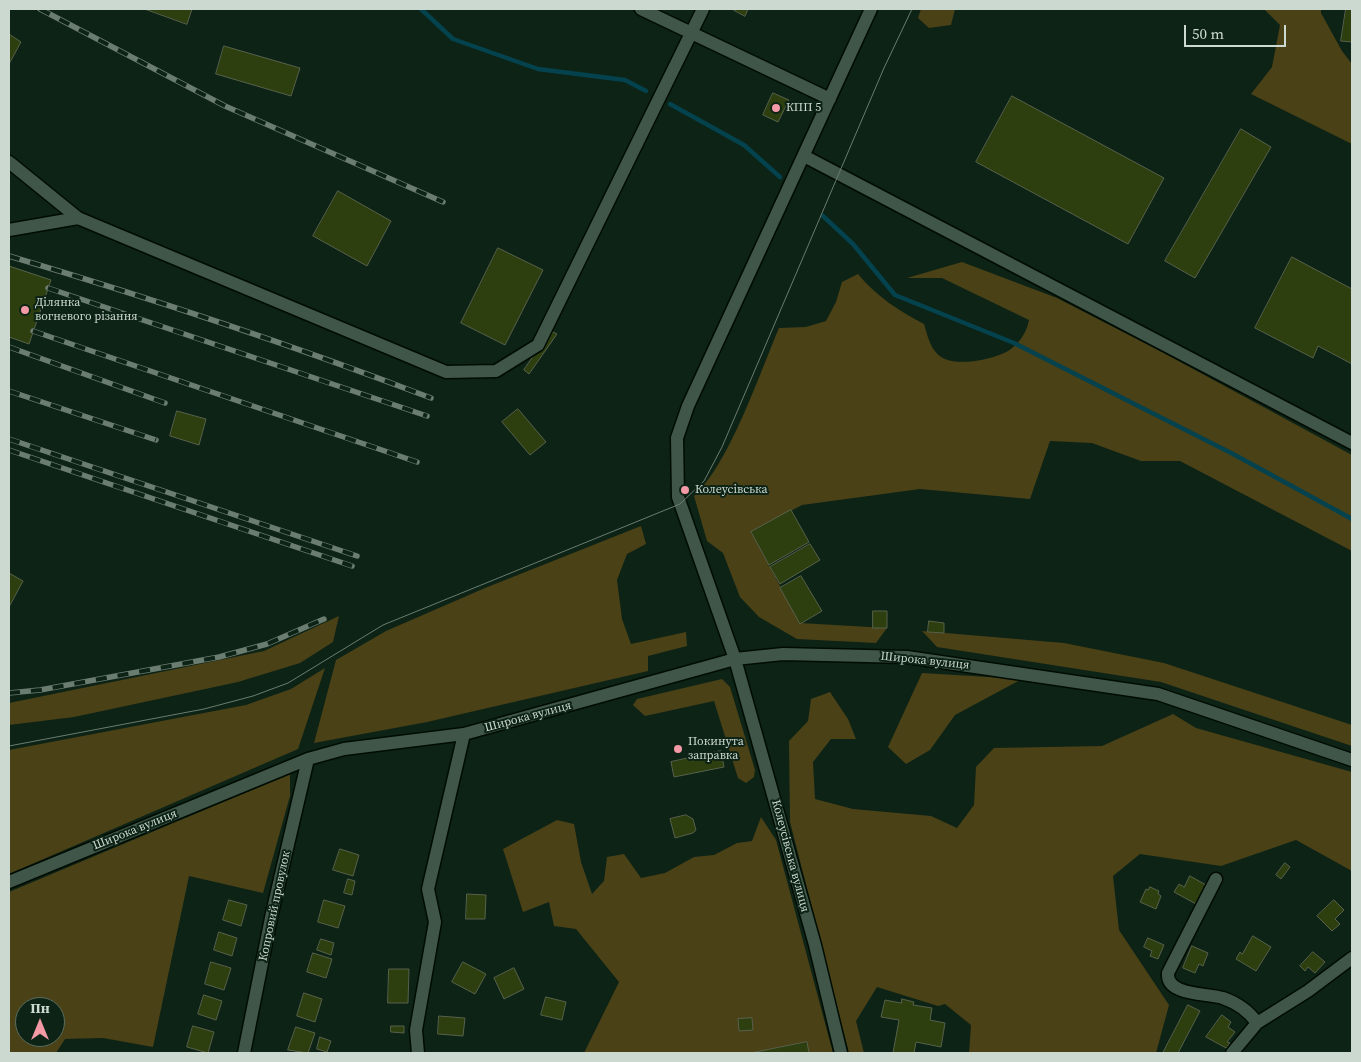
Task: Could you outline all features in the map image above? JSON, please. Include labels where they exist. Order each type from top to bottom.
[{"type":"street","points":[[641,9],[690,34],[830,99]]},
{"type":"street","points":[[10,168],[78,218],[446,372],[496,371],[538,345],[703,9]]},
{"type":"street","name":"Колеусівська вулиця","points":[[841,1053],[812,936],[735,659],[678,497],[677,438],[688,406],[871,9]]},
{"type":"street","points":[[804,156],[1352,444]]},
{"type":"street","points":[[9,230],[78,218]]},
{"type":"street","name":"Широка вулиця","points":[[9,882],[308,759],[344,750],[464,734],[735,659],[784,654],[907,657],[1158,694],[1352,760]]},
{"type":"street","points":[[418,1053],[416,1030],[435,922],[428,889],[464,734]]},
{"type":"street","name":"Копровий провулок","points":[[244,1053],[272,913],[308,759]]},
{"type":"street","points":[[1216,880],[1168,973],[1168,980],[1172,986],[1181,990],[1224,998],[1249,1012],[1257,1023]]},
{"type":"street","points":[[1232,1053],[1257,1023],[1308,991],[1352,958]]},
{"type":"shaded area","points":[[921,9],[955,9],[951,25],[929,28],[918,18]]},
{"type":"shaded area","points":[[1264,9],[1321,9],[1321,13],[1342,51],[1352,64],[1352,144],[1251,94],[1272,67],[1280,25]]},
{"type":"shaded area","points":[[962,262],[1057,298],[1160,351],[1352,455],[1352,551],[1180,461],[1141,461],[1092,443],[1050,441],[1030,499],[920,489],[802,505],[751,532],[800,623],[887,628],[876,643],[797,639],[759,617],[740,597],[723,553],[707,541],[694,496],[720,462],[753,393],[779,328],[806,327],[826,321],[836,302],[842,282],[858,274],[888,302],[924,324],[933,349],[945,359],[968,362],[1002,354],[1019,341],[1029,320],[942,278],[907,278]]},
{"type":"shaded area","points":[[641,526],[646,544],[627,554],[617,580],[622,619],[631,644],[686,632],[687,646],[648,656],[648,671],[427,722],[314,743],[336,660],[386,631],[485,588]]},
{"type":"shaded area","points":[[339,616],[333,642],[300,663],[238,682],[74,717],[9,725],[9,703],[264,651]]},
{"type":"shaded area","points":[[922,631],[1064,643],[1164,663],[1352,725],[1352,746],[1161,682],[937,647]]},
{"type":"shaded area","points":[[325,668],[298,749],[9,874],[9,750],[246,705],[291,689]]},
{"type":"shaded area","points":[[922,673],[1022,679],[955,715],[930,750],[906,764],[888,747]]},
{"type":"shaded area","points":[[722,679],[730,687],[755,770],[754,777],[746,783],[738,778],[714,701],[645,716],[633,705],[637,699]]},
{"type":"shaded area","points":[[830,692],[848,719],[856,739],[831,739],[813,762],[815,799],[853,809],[931,816],[957,828],[974,805],[976,767],[994,748],[1102,746],[1173,714],[1196,728],[1352,772],[1352,871],[1296,840],[1221,866],[1140,854],[1113,876],[1119,930],[1169,1005],[1156,1053],[969,1053],[971,1025],[945,1004],[938,1006],[877,987],[856,1021],[864,1053],[849,1053],[790,822],[789,741],[808,721],[811,699]]},
{"type":"shaded area","points":[[290,774],[290,796],[263,893],[189,876],[153,1047],[103,1038],[65,1039],[65,997],[15,997],[15,1047],[60,1047],[56,1053],[9,1053],[9,892]]},
{"type":"shaded area","points":[[761,817],[776,840],[833,1053],[809,1053],[806,1042],[751,1053],[584,1053],[619,982],[576,929],[554,926],[549,902],[523,912],[503,849],[557,820],[574,824],[581,862],[592,894],[604,881],[607,857],[624,854],[641,878],[665,873],[694,857],[714,855],[737,843],[752,841]]},
{"type":"building","points":[[145,9],[192,9],[187,24]]},
{"type":"building","points":[[732,9],[748,9],[745,16]]},
{"type":"building","points":[[1346,9],[1352,9],[1352,42],[1341,41]]},
{"type":"building","points":[[9,34],[21,42],[9,64]]},
{"type":"building","points":[[224,46],[300,68],[291,96],[216,74]]},
{"type":"building","name":"КПП 5","points":[[773,93],[789,100],[778,122],[763,115]]},
{"type":"building","points":[[1012,96],[1164,178],[1128,244],[976,162]]},
{"type":"building","points":[[1241,129],[1271,147],[1195,278],[1165,261]]},
{"type":"building","points":[[338,191],[391,221],[367,266],[313,236]]},
{"type":"building","points":[[498,248],[543,270],[505,345],[461,323]]},
{"type":"building","points":[[1292,257],[1352,289],[1352,364],[1318,346],[1313,358],[1255,328]]},
{"type":"building","name":"Ділянка вогневого різання","points":[[9,266],[51,280],[29,344],[9,337]]},
{"type":"building","points":[[551,331],[557,334],[529,374],[524,370]]},
{"type":"building","points":[[518,409],[546,442],[530,455],[502,422]]},
{"type":"building","points":[[177,411],[206,419],[199,445],[170,436]]},
{"type":"building","points":[[791,510],[809,542],[769,565],[751,532]]},
{"type":"building","points":[[810,544],[820,560],[780,584],[770,567]]},
{"type":"building","points":[[9,573],[23,581],[9,607]]},
{"type":"building","points":[[801,576],[822,611],[800,624],[780,588]]},
{"type":"building","points":[[873,611],[887,611],[887,628],[873,628]]},
{"type":"building","points":[[929,621],[944,623],[944,633],[928,632]]},
{"type":"building","points":[[721,751],[724,767],[674,777],[671,762]]},
{"type":"building","points":[[686,815],[693,819],[696,830],[693,833],[675,838],[670,819]]},
{"type":"building","points":[[340,849],[359,855],[353,876],[333,870]]},
{"type":"building","points":[[1285,863],[1290,867],[1281,879],[1276,875]]},
{"type":"building","points":[[1190,876],[1206,885],[1196,904],[1174,892],[1179,884],[1184,887]]},
{"type":"building","points":[[348,879],[355,881],[352,895],[344,893]]},
{"type":"building","points":[[1150,887],[1159,891],[1158,894],[1161,896],[1156,909],[1140,902],[1146,889],[1148,890]]},
{"type":"building","points":[[467,894],[486,895],[485,919],[466,919]]},
{"type":"building","points":[[229,900],[247,905],[241,926],[223,920]]},
{"type":"building","points":[[324,900],[345,906],[338,928],[318,922]]},
{"type":"building","points":[[1334,900],[1344,910],[1335,919],[1340,924],[1332,931],[1317,916]]},
{"type":"building","points":[[219,932],[237,938],[232,956],[214,950]]},
{"type":"building","points":[[1253,936],[1271,947],[1256,971],[1236,959],[1240,952],[1242,954]]},
{"type":"building","points":[[1148,938],[1164,945],[1158,959],[1150,956],[1152,951],[1144,947]]},
{"type":"building","points":[[321,939],[334,943],[331,955],[317,950]]},
{"type":"building","points":[[1192,946],[1208,953],[1203,966],[1199,964],[1195,973],[1183,968]]},
{"type":"building","points":[[1313,952],[1325,962],[1315,973],[1308,967],[1305,971],[1300,966]]},
{"type":"building","points":[[313,953],[332,959],[326,978],[307,972]]},
{"type":"building","points":[[211,962],[231,968],[224,990],[205,984]]},
{"type":"building","points":[[463,962],[486,974],[475,994],[452,982]]},
{"type":"building","points":[[514,968],[524,989],[504,999],[494,978]]},
{"type":"building","points":[[389,969],[409,969],[408,1003],[388,1003]]},
{"type":"building","points":[[304,993],[322,999],[315,1022],[297,1016]]},
{"type":"building","points":[[204,995],[222,1001],[216,1020],[198,1014]]},
{"type":"building","points":[[546,997],[566,1002],[562,1020],[541,1015]]},
{"type":"building","points":[[902,999],[914,1002],[913,1005],[932,1008],[930,1020],[945,1023],[941,1047],[916,1042],[914,1053],[893,1053],[899,1020],[881,1017],[885,1000],[901,1003]]},
{"type":"building","points":[[1188,1005],[1200,1011],[1178,1053],[1163,1053]]},
{"type":"building","points":[[1222,1015],[1231,1022],[1228,1027],[1235,1032],[1227,1042],[1230,1043],[1226,1048],[1206,1037]]},
{"type":"building","points":[[439,1016],[465,1018],[463,1036],[438,1034]]},
{"type":"building","points":[[752,1018],[753,1030],[739,1031],[738,1019]]},
{"type":"building","points":[[193,1026],[214,1032],[208,1053],[187,1047]]},
{"type":"building","points":[[391,1026],[404,1026],[404,1033],[391,1032]]},
{"type":"building","points":[[296,1027],[315,1033],[308,1053],[288,1050]]},
{"type":"building","points":[[320,1037],[331,1041],[327,1052],[317,1049]]},
{"type":"building","points":[[807,1042],[809,1053],[751,1053]]},
{"type":"waterway","points":[[421,9],[453,39],[538,69],[625,80],[646,91]]},
{"type":"waterway","points":[[670,104],[744,145],[780,177]]},
{"type":"waterway","points":[[823,216],[853,244],[895,295],[1014,343],[1235,455],[1352,519]]},
{"type":"tram line","points":[[9,746],[204,709],[253,696],[288,683],[383,625],[680,504],[704,481],[722,447],[884,68],[912,9]]},
{"type":"railway","points":[[40,9],[225,106],[443,202]]},
{"type":"railway","points":[[9,256],[221,323],[431,398]]},
{"type":"railway","points":[[48,288],[427,416]]},
{"type":"railway","points":[[33,331],[417,462]]},
{"type":"railway","points":[[9,347],[165,403]]},
{"type":"railway","points":[[9,391],[156,440]]},
{"type":"railway","points":[[9,439],[357,556]]},
{"type":"railway","points":[[9,450],[352,566]]},
{"type":"railway","points":[[9,693],[40,690],[219,657],[267,644],[324,619]]},
{"type":"place","name":"КПП 5","points":[[776,108]]},
{"type":"place","name":"Ділянка вогневого різання","points":[[25,310]]},
{"type":"place","name":"Колеусівська","points":[[685,490]]},
{"type":"place","name":"Покинута заправка","points":[[678,749]]}]
